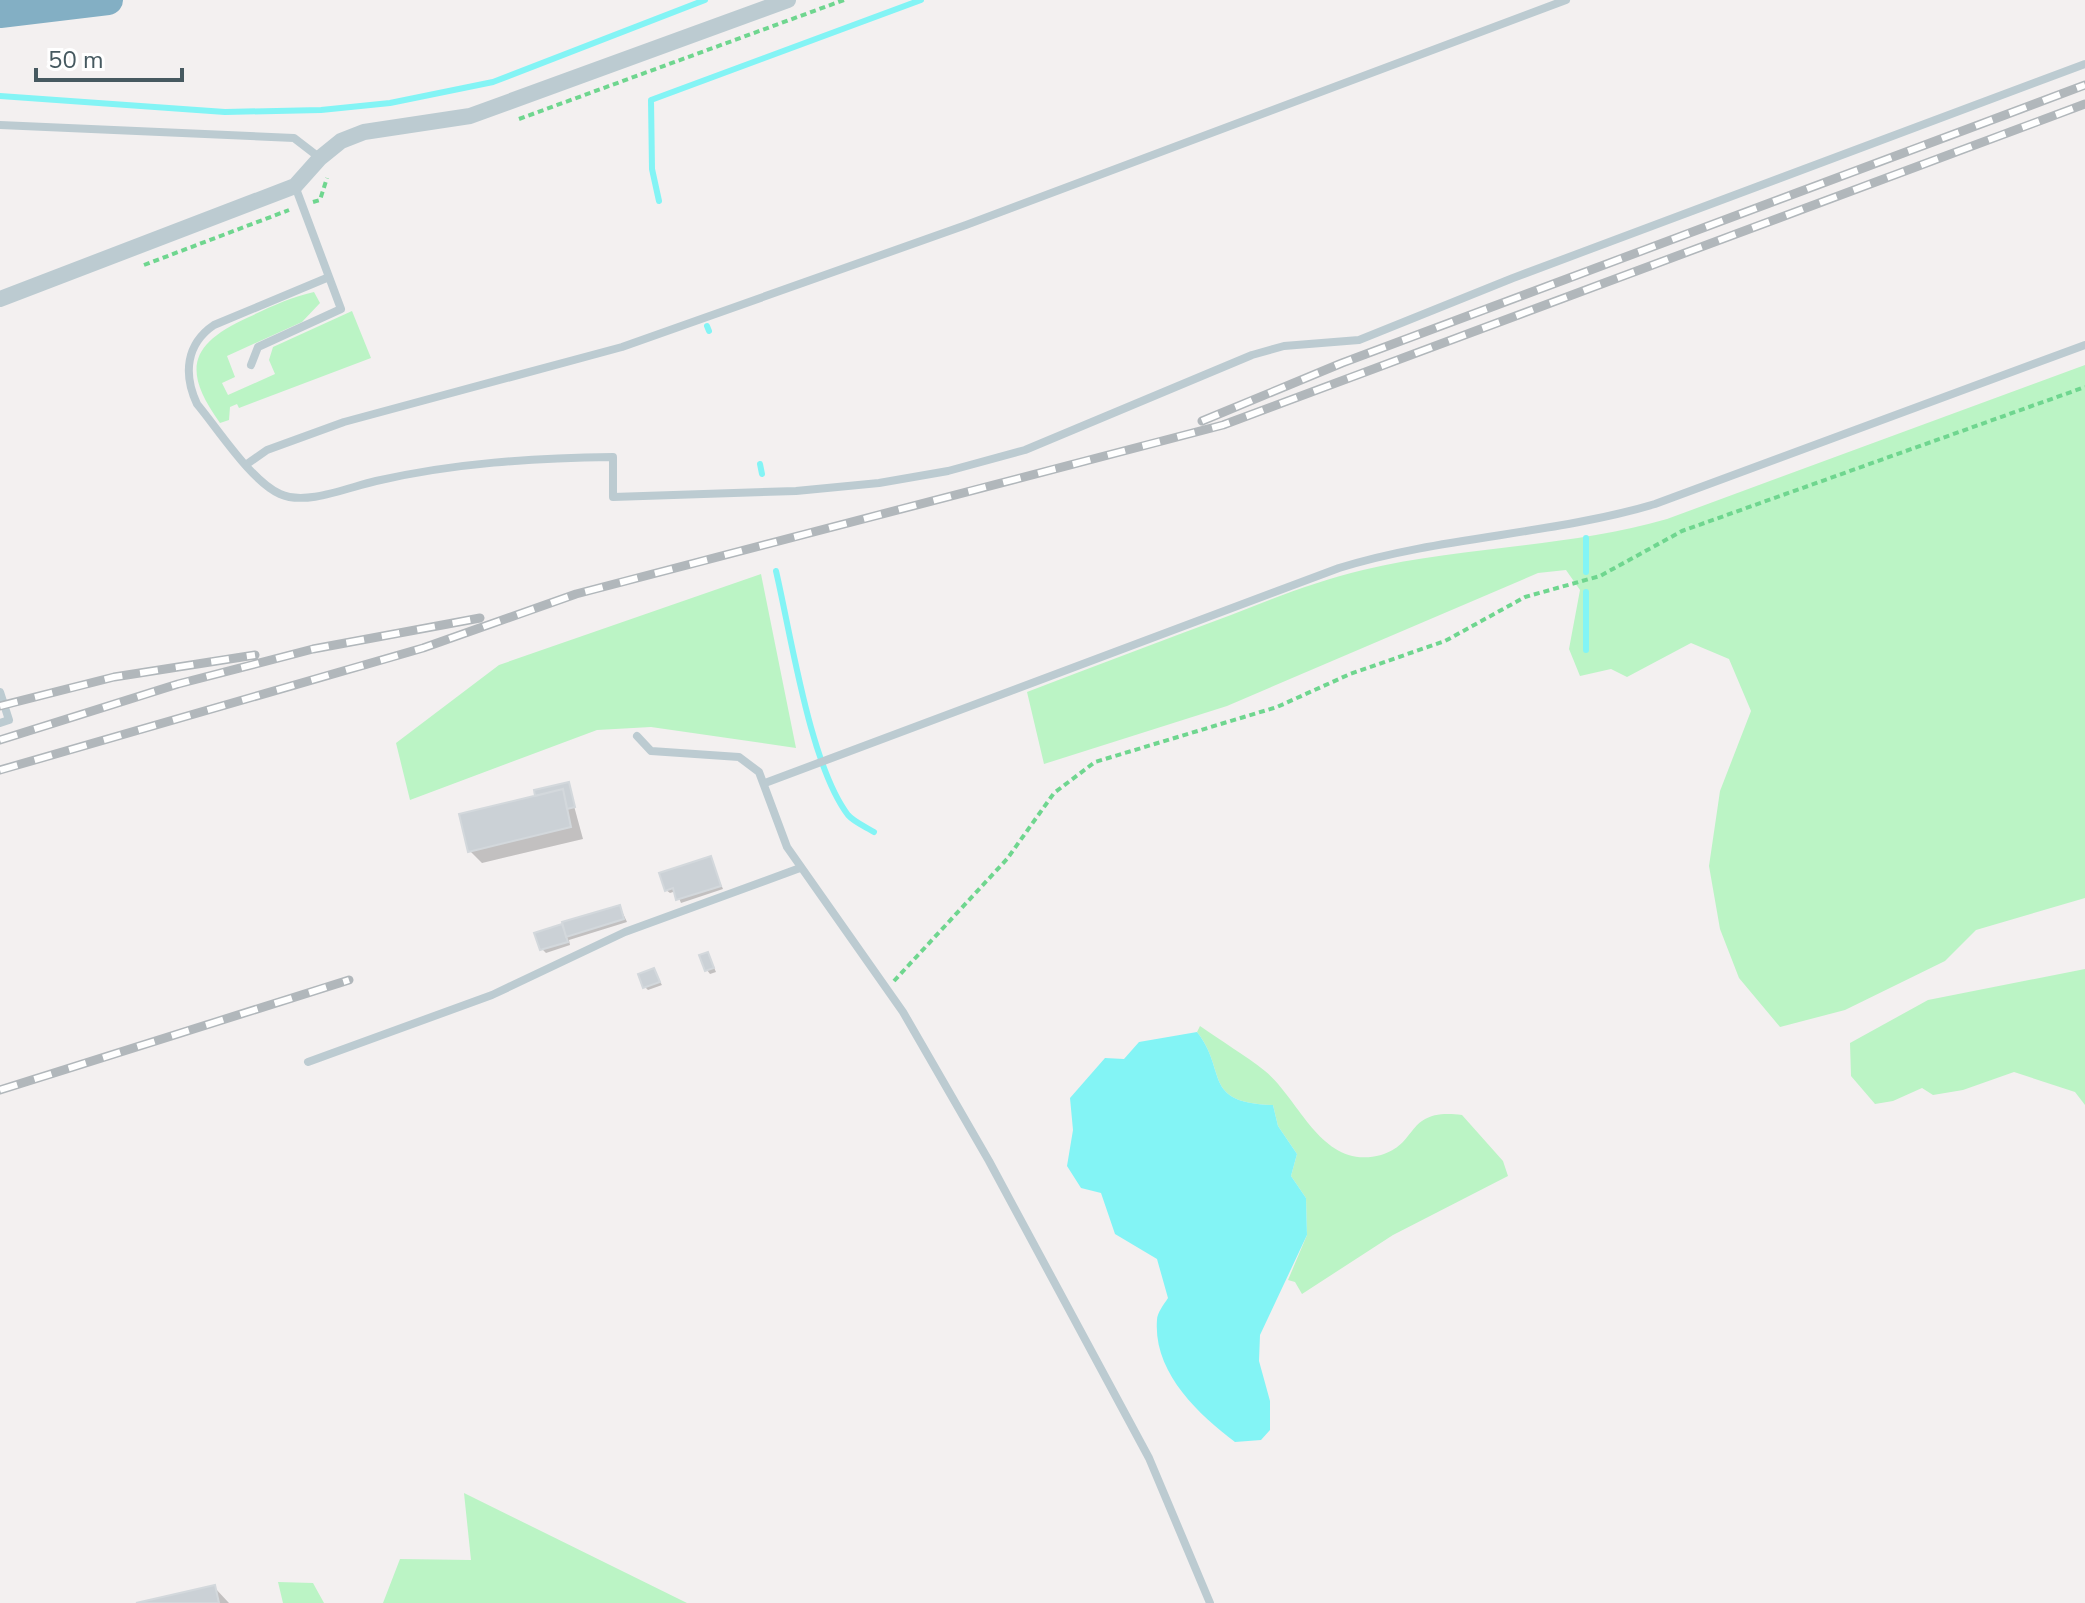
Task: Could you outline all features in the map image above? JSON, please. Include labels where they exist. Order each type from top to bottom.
[{"type":"highway","points":[[0,13],[108,0]]},
{"type":"street","points":[[0,299],[295,186],[320,158],[341,141],[364,132],[470,116],[788,0]]},
{"type":"lane","points":[[247,464],[267,450],[344,422],[622,347],[966,225],[1566,0]]},
{"type":"lane","points":[[329,277],[214,325],[195,345],[188,373],[190,389],[197,404],[247,464],[276,492],[299,497],[418,472],[522,459],[613,457],[613,497],[796,491],[948,471],[1066,435],[1272,349],[1359,340],[2085,64]]},
{"type":"lane","points":[[0,125],[294,138],[320,158]]},
{"type":"lane","points":[[251,365],[258,347],[341,309],[295,186]]},
{"type":"lane","points":[[765,783],[1339,568],[1409,548],[1586,522],[1655,504],[2085,345]]},
{"type":"lane","points":[[0,692],[9,720],[0,723]]},
{"type":"lane","points":[[637,736],[651,751],[665,755],[739,757],[759,772],[784,838],[800,868],[887,988],[989,1161],[1149,1458],[1210,1603]]},
{"type":"lane","points":[[308,1062],[492,995],[625,932],[800,868]]},
{"type":"path","points":[[887,988],[1007,859],[1054,793],[1095,762],[1277,707],[1350,674],[1445,641],[1525,597],[1600,576],[1682,531],[2085,387]]},
{"type":"green space","points":[[314,292],[320,303],[302,322],[227,356],[235,377],[222,383],[228,395],[275,374],[269,360],[273,347],[352,311],[371,358],[239,408],[237,404],[230,407],[229,420],[220,423],[200,388],[197,373],[203,348],[229,327]]},
{"type":"green space","points":[[2085,365],[2085,898],[1976,930],[1945,961],[1845,1010],[1780,1027],[1739,978],[1720,929],[1709,866],[1720,791],[1751,711],[1729,659],[1691,643],[1627,677],[1611,669],[1580,676],[1569,649],[1580,590],[1566,570],[1538,573],[1227,706],[1044,764],[1027,692],[1346,574],[1439,556],[1591,536],[1667,519]]},
{"type":"green space","points":[[761,574],[796,748],[651,727],[597,730],[410,800],[396,743],[499,665]]},
{"type":"green space","points":[[2085,969],[2085,1105],[2075,1092],[2014,1072],[1963,1090],[1933,1095],[1922,1088],[1893,1101],[1875,1104],[1851,1076],[1850,1043],[1928,1000]]},
{"type":"green space","points":[[1200,1026],[1265,1071],[1314,1130],[1343,1153],[1361,1157],[1381,1155],[1393,1150],[1414,1128],[1430,1117],[1462,1115],[1503,1161],[1508,1176],[1393,1235],[1302,1294],[1295,1282],[1288,1280],[1307,1235],[1306,1198],[1291,1176],[1297,1154],[1278,1126],[1273,1105],[1250,1103],[1225,1091],[1197,1032]]},
{"type":"green space","points":[[464,1493],[687,1603],[383,1603],[400,1559],[471,1560]]},
{"type":"green space","points":[[278,1582],[313,1583],[324,1603],[283,1603]]},
{"type":"water","points":[[1197,1032],[1225,1091],[1250,1103],[1273,1105],[1278,1126],[1297,1154],[1291,1176],[1306,1198],[1307,1235],[1260,1335],[1259,1361],[1270,1401],[1270,1430],[1261,1440],[1235,1442],[1193,1405],[1181,1390],[1162,1357],[1158,1339],[1157,1317],[1168,1298],[1157,1259],[1115,1234],[1101,1193],[1081,1188],[1067,1166],[1073,1130],[1070,1098],[1105,1058],[1124,1059],[1139,1042]]},
{"type":"building","points":[[569,782],[575,807],[567,809],[563,789],[535,796],[534,790]]},
{"type":"building","points":[[563,789],[571,827],[468,852],[459,814]]},
{"type":"building","points":[[711,856],[721,886],[676,900],[673,888],[665,891],[659,873]]},
{"type":"building","points":[[620,905],[624,919],[566,937],[562,922]]},
{"type":"building","points":[[562,924],[568,942],[540,950],[534,933]]},
{"type":"building","points":[[708,952],[714,968],[705,971],[699,955]]},
{"type":"building","points":[[654,968],[660,982],[643,988],[638,974]]},
{"type":"building","points":[[215,1585],[219,1603],[136,1603]]},
{"type":"waterway","points":[[0,96],[225,112],[321,110],[390,103],[493,82],[705,0]]},
{"type":"waterway","points":[[659,201],[652,169],[651,100],[921,0]]},
{"type":"waterway","points":[[707,326],[709,331]]},
{"type":"waterway","points":[[760,464],[762,474]]},
{"type":"waterway","points":[[1586,538],[1586,572]]},
{"type":"waterway","points":[[776,571],[803,698],[823,765],[848,815],[874,832]]},
{"type":"waterway","points":[[1586,592],[1586,650]]},
{"type":"railway","points":[[1202,421],[1342,363],[2085,85]]},
{"type":"railway","points":[[0,770],[423,648],[576,594],[1223,425],[2085,104]]},
{"type":"railway","points":[[0,740],[178,684],[313,649],[480,618]]},
{"type":"railway","points":[[0,706],[114,677],[255,655]]},
{"type":"railway","points":[[0,1090],[349,980]]}]
